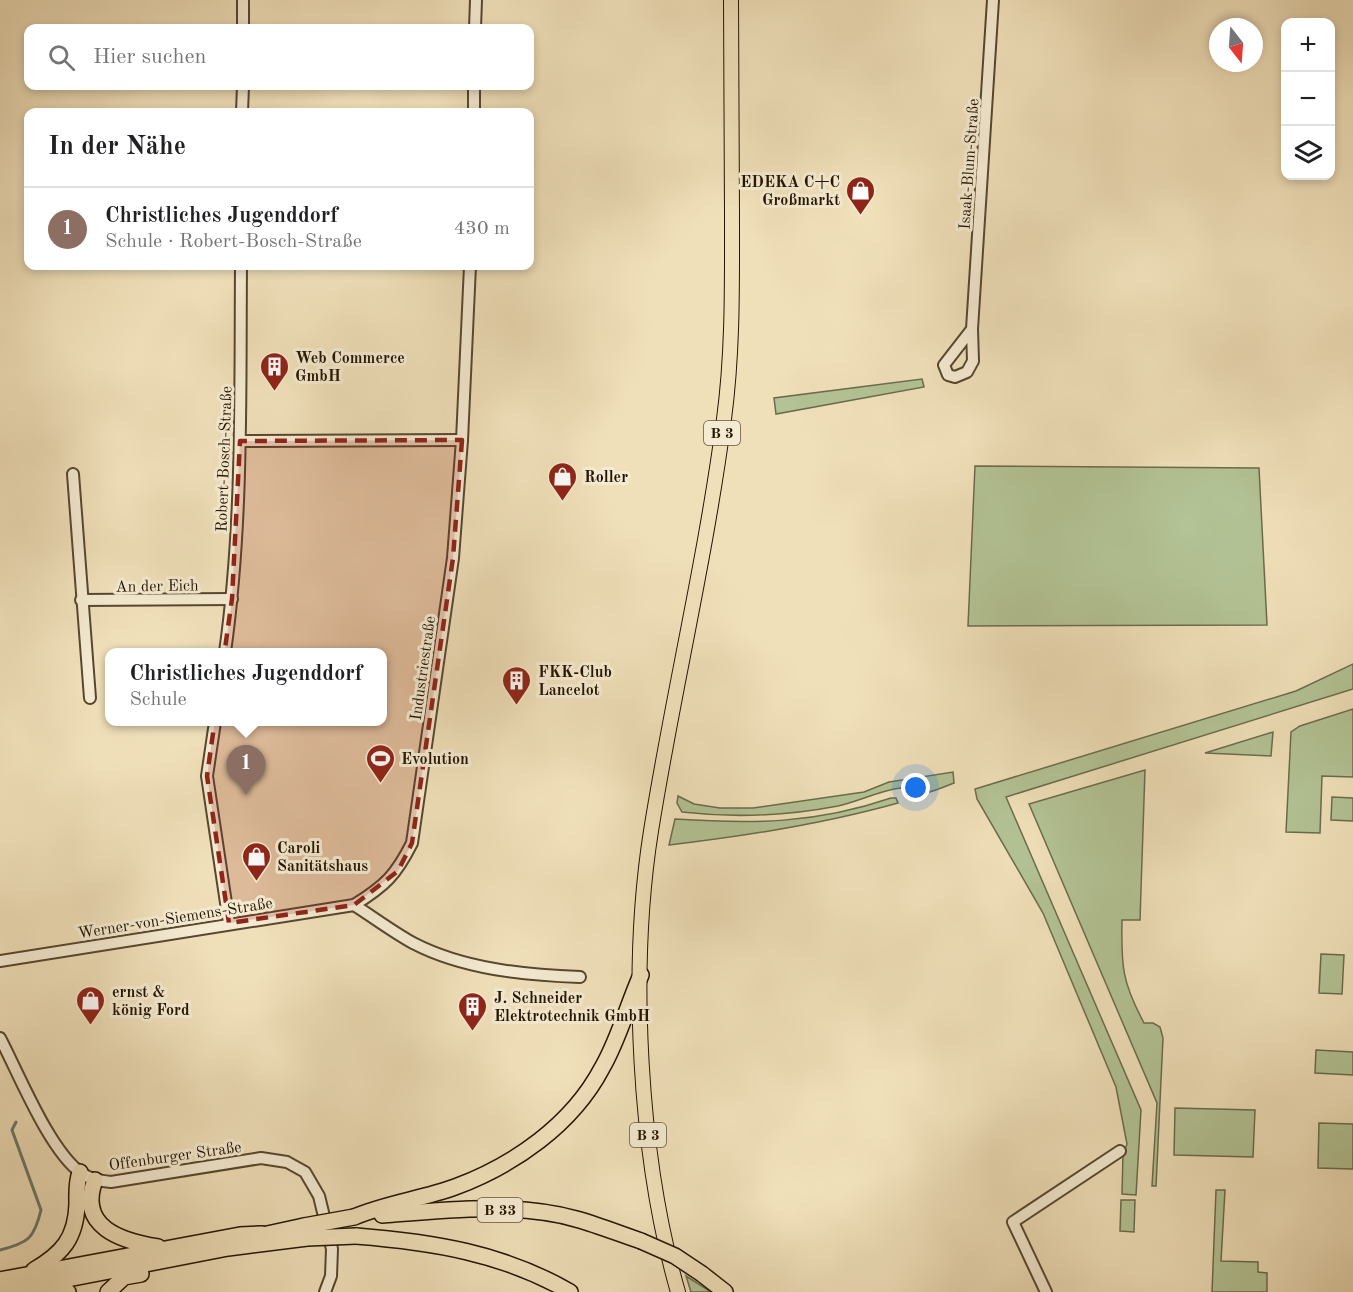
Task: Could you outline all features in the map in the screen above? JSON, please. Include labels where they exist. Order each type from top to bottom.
[{"type":"highway","points":[[354,1217],[377,1207],[456,1186],[517,1157],[553,1130],[602,1068],[641,975]]},
{"type":"highway","points":[[26,1275],[63,1250],[72,1238],[77,1205],[75,1185],[80,1172]]},
{"type":"highway","points":[[95,1180],[90,1194],[90,1208],[106,1230],[120,1239],[167,1249]]},
{"type":"highway","name":"B 33","points":[[4,1287],[228,1248],[258,1240],[306,1232],[354,1217],[460,1208],[513,1210],[574,1218],[641,1241],[675,1256],[726,1292]]},
{"type":"highway","name":"B 33","points":[[306,1232],[412,1240],[475,1252],[516,1266],[570,1292]]},
{"type":"highway","name":"B 33","points":[[4,1287],[26,1275],[240,1234],[258,1240]]},
{"type":"highway","points":[[108,1292],[124,1277],[217,1258],[258,1240]]},
{"type":"highway","points":[[4,1287],[33,1292]]},
{"type":"highway","points":[[46,1292],[68,1292]]},
{"type":"main road","name":"B 3","points":[[678,1292],[664,1229],[647,1124],[641,975],[650,843],[725,416],[732,300],[731,0]]},
{"type":"street","points":[[243,0],[243,24]]},
{"type":"street","points":[[475,24],[476,0]]},
{"type":"street","name":"Isaak-Blum-Straße","points":[[972,329],[993,0]]},
{"type":"street","points":[[242,108],[243,90]]},
{"type":"street","points":[[474,90],[474,108]]},
{"type":"street","name":"Robert-Bosch-Straße","points":[[226,648],[232,599],[240,441],[241,270]]},
{"type":"street","name":"Industriestraße","points":[[381,888],[398,871],[412,843],[453,558],[471,270]]},
{"type":"street","points":[[240,441],[462,440]]},
{"type":"street","points":[[73,474],[90,698]]},
{"type":"street","name":"An der Eich","points":[[81,600],[232,599]]},
{"type":"street","points":[[214,726],[207,776],[229,923]]},
{"type":"street","name":"Werner-von-Siemens-Straße","points":[[0,961],[354,905],[381,888]]},
{"type":"street","points":[[354,905],[414,943],[468,963],[521,975],[580,977]]},
{"type":"street","name":"Offenburger Straße","points":[[0,1038],[56,1147],[80,1172],[95,1180],[111,1182],[261,1158],[287,1162],[305,1172],[319,1196],[332,1249],[331,1276],[325,1292]]},
{"type":"street","points":[[1046,1292],[1013,1222],[1120,1151]]},
{"type":"highlighted area","points":[[462,440],[453,558],[412,843],[398,871],[354,905],[229,923],[207,776],[232,599],[240,441]]},
{"type":"green space","points":[[922,379],[924,387],[776,414],[774,398]]},
{"type":"green space","points":[[975,466],[1259,468],[1267,625],[968,626]]},
{"type":"green space","points":[[1353,664],[1353,689],[1006,797],[1141,1110],[1136,1195],[1122,1194],[1123,1155],[1127,1144],[1116,1087],[1043,913],[977,799],[975,789],[1296,691]]},
{"type":"green space","points":[[1353,709],[1353,777],[1322,776],[1320,833],[1286,832],[1291,732],[1300,726]]},
{"type":"green space","points":[[1273,732],[1271,756],[1205,753]]},
{"type":"green space","points":[[1145,770],[1140,920],[1122,920],[1122,950],[1127,985],[1137,1009],[1144,1023],[1153,1023],[1160,1027],[1163,1038],[1156,1186],[1152,1186],[1157,1103],[1029,804]]},
{"type":"green space","points":[[953,772],[954,783],[927,793],[915,793],[900,788],[838,806],[799,812],[702,814],[682,812],[677,803],[678,796],[694,804],[720,808],[753,808],[864,792],[889,782]]},
{"type":"green space","points":[[1332,797],[1353,798],[1353,821],[1331,820]]},
{"type":"green space","points":[[896,798],[898,803],[785,828],[669,845],[675,819],[784,820],[836,813]]},
{"type":"green space","points":[[1321,954],[1344,955],[1342,994],[1319,993]]},
{"type":"green space","points":[[1316,1050],[1353,1052],[1353,1075],[1315,1073]]},
{"type":"green space","points":[[1175,1108],[1255,1110],[1253,1157],[1174,1155]]},
{"type":"green space","points":[[1319,1123],[1353,1124],[1353,1169],[1318,1168]]},
{"type":"green space","points":[[1216,1190],[1225,1190],[1221,1261],[1258,1262],[1258,1272],[1267,1273],[1267,1292],[1212,1292]]},
{"type":"green space","points":[[1121,1200],[1135,1200],[1134,1232],[1120,1231]]},
{"type":"green space","points":[[686,1276],[711,1292],[691,1292]]},
{"type":"waterway","points":[[0,1250],[17,1245],[28,1238],[36,1228],[41,1210],[12,1130],[16,1122]]},
{"type":"place","name":"EDEKA C+C Großmarkt","points":[[861,216]]},
{"type":"place","name":"Web Commerce GmbH","points":[[274,392]]},
{"type":"place","name":"Roller","points":[[563,502]]},
{"type":"place","name":"FKK-Club Lancelot","points":[[517,706]]},
{"type":"place","name":"Evolution","points":[[380,784]]},
{"type":"place","name":"Christliches Jugenddorf","points":[[246,795]]},
{"type":"place","name":"Caroli Sanitätshaus","points":[[256,882]]},
{"type":"place","name":"ernst & könig Ford","points":[[91,1026]]},
{"type":"place","name":"J. Schneider Elektrotechnik GmbH","points":[[473,1032]]}]
